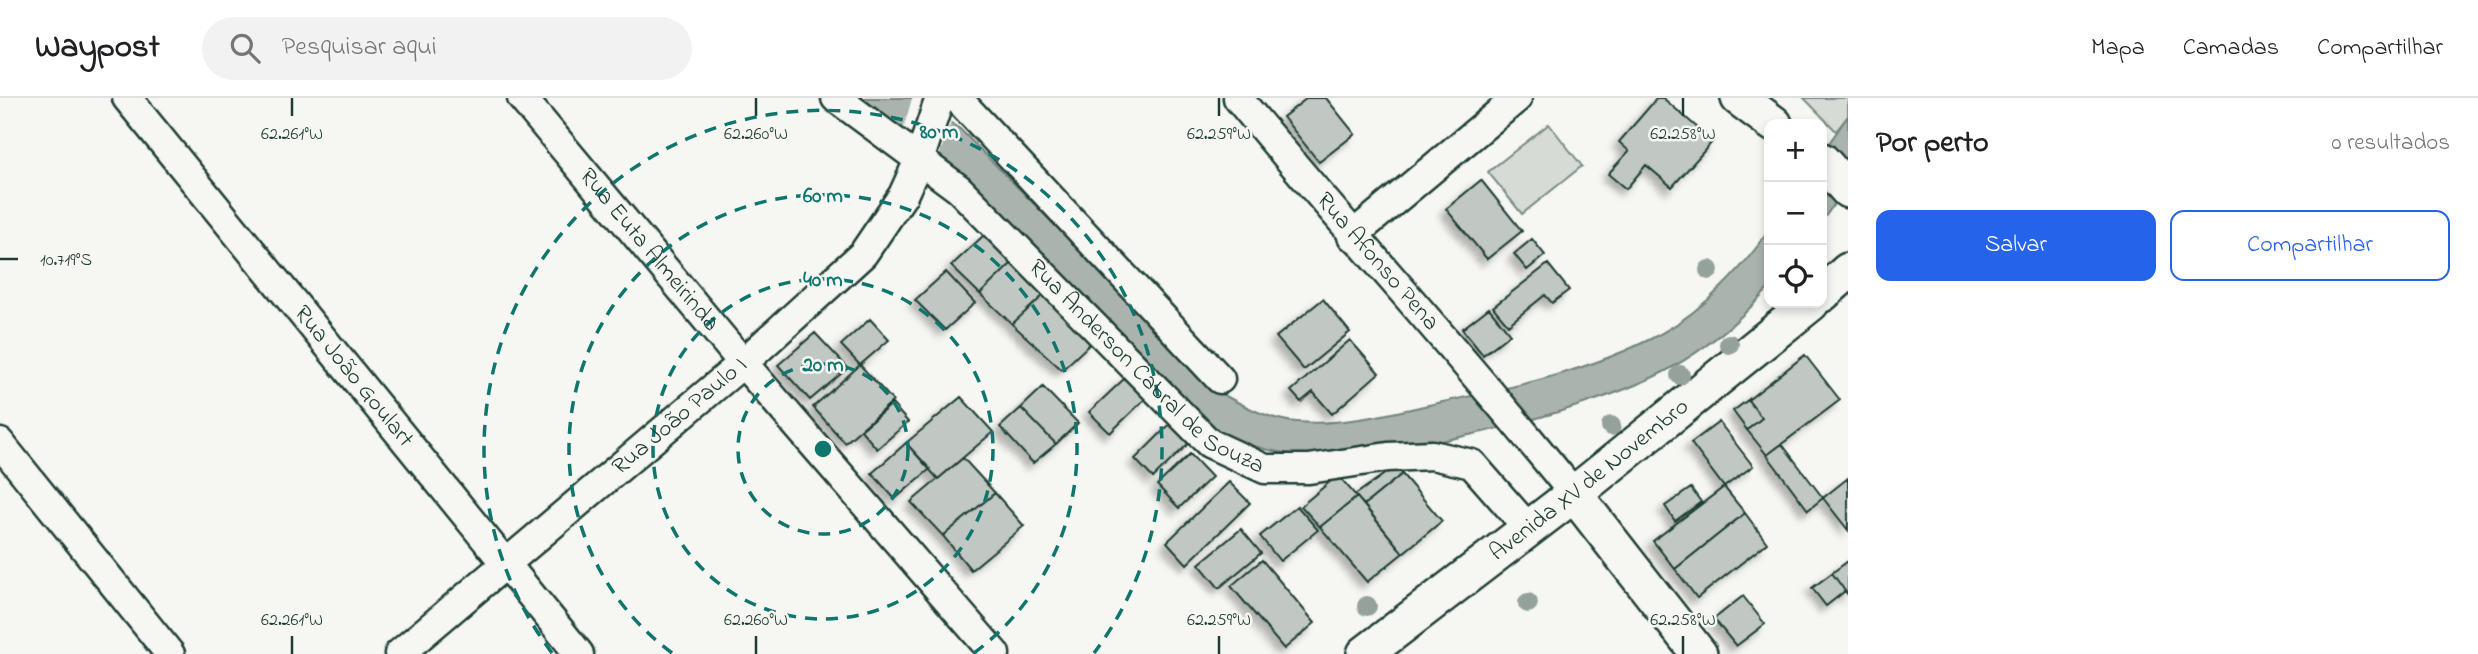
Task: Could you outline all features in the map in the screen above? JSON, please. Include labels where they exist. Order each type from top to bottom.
[{"type":"street","name":"Rua João Goulart","points":[[127,98],[579,654]]},
{"type":"street","name":"Rua Euta Almeirinda","points":[[523,98],[743,363],[995,654]]},
{"type":"street","name":"Rua Anderson Cabral de Souza","points":[[836,98],[935,123],[959,188],[1209,443],[1265,469],[1309,469],[1388,457],[1432,455],[1472,464],[1529,529]]},
{"type":"street","name":"Rua Afonso Pena","points":[[1238,98],[1352,236],[1518,425],[1574,494]]},
{"type":"street","points":[[1352,236],[1517,98]]},
{"type":"street","points":[[1739,98],[1767,119]]},
{"type":"street","name":"Rua João Paulo I","points":[[399,654],[743,363],[863,254],[903,195],[935,123]]},
{"type":"street","points":[[935,123],[1220,379]]},
{"type":"street","points":[[1827,167],[1848,190]]},
{"type":"street","points":[[1827,290],[1848,271]]},
{"type":"street","name":"Avenida XV de Novembro","points":[[1365,654],[1574,494],[1805,308]]},
{"type":"street","points":[[0,443],[170,654]]},
{"type":"street","points":[[1574,494],[1699,654]]},
{"type":"shaded area","points":[[852,98],[914,98],[960,129],[1222,394],[1258,412],[1286,421],[1348,421],[1382,415],[1521,385],[1608,358],[1662,333],[1692,313],[1735,274],[1764,237],[1764,293],[1723,332],[1685,360],[1636,385],[1590,402],[1538,418],[1425,444],[1371,452],[1324,455],[1272,451],[1234,438],[1211,426],[1190,410],[936,152]]},
{"type":"shaded area","points":[[1804,98],[1848,98],[1848,116],[1836,131]]},
{"type":"shaded area","points":[[1848,116],[1848,185],[1827,214],[1827,182],[1827,146]]},
{"type":"shaded area","points":[[1549,124],[1582,166],[1522,214],[1488,172]]},
{"type":"pier","points":[[912,98],[921,98],[952,119],[938,159],[902,134]]},
{"type":"building","points":[[1307,98],[1326,98],[1355,134],[1319,162],[1283,117]]},
{"type":"building","points":[[1657,98],[1663,98],[1713,141],[1672,187],[1646,165],[1626,189],[1608,174],[1629,151],[1619,142]]},
{"type":"building","points":[[1481,180],[1522,231],[1487,259],[1446,209]]},
{"type":"building","points":[[984,235],[1012,263],[980,294],[951,266]]},
{"type":"building","points":[[1532,239],[1545,255],[1527,270],[1514,254]]},
{"type":"building","points":[[1012,263],[1044,295],[1012,324],[980,294]]},
{"type":"building","points":[[1548,264],[1569,290],[1552,303],[1545,295],[1508,325],[1493,307]]},
{"type":"building","points":[[946,272],[975,303],[945,330],[915,300]]},
{"type":"building","points":[[1044,295],[1091,343],[1062,370],[1012,324]]},
{"type":"building","points":[[1323,299],[1350,332],[1304,370],[1276,337]]},
{"type":"building","points":[[1489,308],[1510,334],[1483,355],[1462,329]]},
{"type":"building","points":[[870,319],[889,340],[860,365],[841,345]]},
{"type":"building","points":[[815,333],[848,368],[810,400],[778,365]]},
{"type":"building","points":[[1350,340],[1379,373],[1332,414],[1313,392],[1301,402],[1291,391]]},
{"type":"building","points":[[1805,355],[1840,400],[1767,455],[1747,430],[1762,418],[1748,400]]},
{"type":"building","points":[[860,365],[893,401],[845,443],[813,407]]},
{"type":"building","points":[[1126,377],[1146,398],[1110,433],[1089,412]]},
{"type":"building","points":[[1043,387],[1078,423],[1056,444],[1021,408]]},
{"type":"building","points":[[961,397],[993,432],[938,479],[906,443]]},
{"type":"building","points":[[1748,400],[1762,418],[1747,430],[1733,411]]},
{"type":"building","points":[[892,404],[908,422],[877,449],[861,430]]},
{"type":"building","points":[[1021,408],[1056,444],[1033,463],[1000,427]]},
{"type":"building","points":[[1719,422],[1753,466],[1724,487],[1691,443]]},
{"type":"building","points":[[1171,423],[1190,442],[1153,478],[1135,459]]},
{"type":"building","points":[[906,443],[930,469],[895,499],[872,473]]},
{"type":"building","points":[[1782,444],[1823,498],[1808,510],[1767,455]]},
{"type":"building","points":[[1190,454],[1212,477],[1179,508],[1157,485]]},
{"type":"building","points":[[963,458],[995,493],[943,536],[911,502]]},
{"type":"building","points":[[1396,466],[1402,474],[1364,505],[1355,495]]},
{"type":"building","points":[[1402,474],[1442,521],[1403,553],[1364,505]]},
{"type":"building","points":[[1338,475],[1357,497],[1320,527],[1301,506]]},
{"type":"building","points":[[1848,478],[1848,530],[1823,498]]},
{"type":"building","points":[[1229,482],[1250,503],[1187,564],[1167,542]]},
{"type":"building","points":[[1724,487],[1745,513],[1675,569],[1653,541]]},
{"type":"building","points":[[1691,488],[1701,502],[1675,521],[1665,506]]},
{"type":"building","points":[[995,493],[1024,526],[971,570],[943,536]]},
{"type":"building","points":[[1357,497],[1403,553],[1367,582],[1320,527]]},
{"type":"building","points":[[1297,506],[1318,530],[1280,561],[1260,536]]},
{"type":"building","points":[[1745,513],[1767,543],[1697,598],[1675,569]]},
{"type":"building","points":[[1241,529],[1261,553],[1219,588],[1199,564]]},
{"type":"building","points":[[1262,560],[1315,623],[1284,649],[1231,586]]},
{"type":"building","points":[[1848,561],[1848,595],[1832,573]]},
{"type":"building","points":[[1832,573],[1845,591],[1826,606],[1812,588]]},
{"type":"building","points":[[1743,596],[1765,624],[1736,646],[1714,619]]}]
